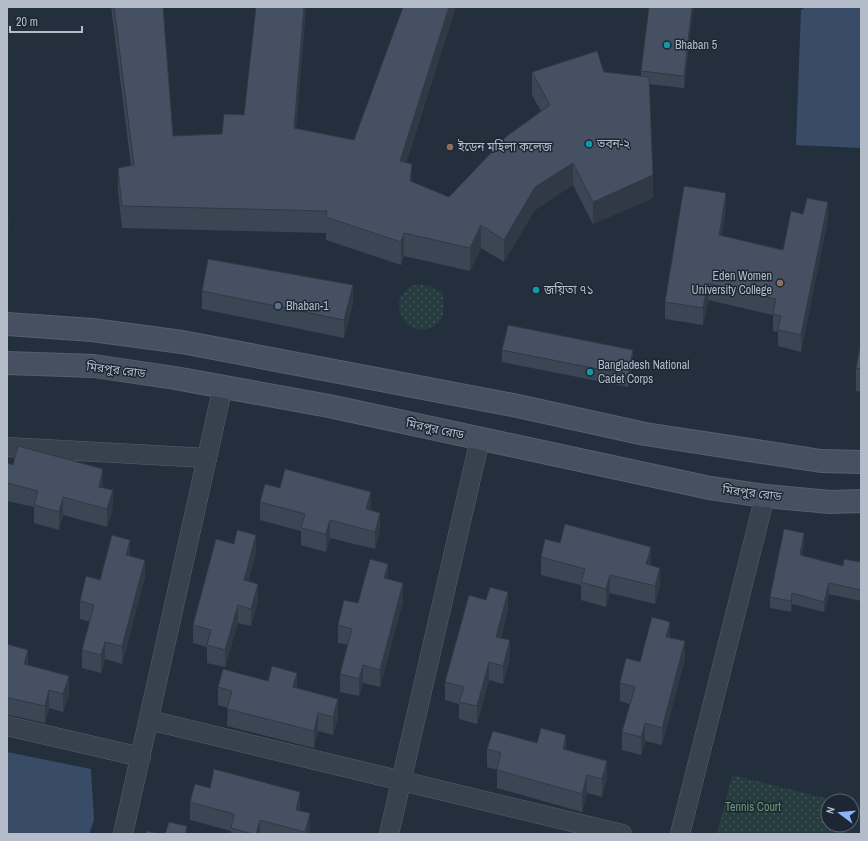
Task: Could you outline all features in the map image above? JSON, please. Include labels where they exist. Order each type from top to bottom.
[{"type":"main road","points":[[7,324],[92,330],[182,342],[513,405],[645,434],[821,461],[861,462]]},
{"type":"main road","name":"মিরপুর রোড","points":[[7,363],[94,366],[223,386],[329,406],[710,488],[765,496],[830,502],[861,501]]},
{"type":"street","points":[[123,834],[223,386]]},
{"type":"street","points":[[389,834],[480,439]]},
{"type":"street","points":[[7,447],[207,458]]},
{"type":"street","points":[[680,834],[765,496]]},
{"type":"street","points":[[149,720],[622,834]]},
{"type":"street","points":[[7,726],[141,757]]},
{"type":"green space","points":[[417,284],[429,286],[443,293],[444,308],[442,317],[437,324],[431,328],[423,330],[409,325],[403,319],[400,312],[399,303],[401,296],[408,289]]},
{"type":"green space","name":"Tennis Court","points":[[732,775],[820,797],[820,833],[846,833],[846,834],[717,834]]},
{"type":"water","points":[[806,7],[861,7],[861,148],[796,145],[801,10]]},
{"type":"water","points":[[7,752],[91,769],[94,820],[89,834],[7,834]]},
{"type":"building","name":"ভবন-২","points":[[114,7],[163,7],[173,136],[222,134],[224,114],[244,115],[256,7],[304,7],[294,128],[354,140],[403,7],[449,7],[400,161],[412,164],[410,181],[449,197],[507,136],[550,105],[532,72],[597,51],[604,72],[649,77],[653,175],[593,202],[573,163],[535,187],[504,240],[481,225],[470,248],[404,233],[401,242],[326,217],[327,211],[122,206],[118,168],[134,165]]},
{"type":"building","name":"Bhaban 5","points":[[649,7],[692,7],[684,76],[641,71]]},
{"type":"building","points":[[7,154],[8,229],[7,229]]},
{"type":"building","points":[[684,186],[726,193],[719,235],[783,250],[791,211],[803,214],[807,198],[828,202],[801,335],[778,330],[781,316],[773,314],[776,299],[708,283],[703,308],[665,302]]},
{"type":"building","points":[[208,259],[353,285],[344,320],[202,291]]},
{"type":"building","points":[[508,325],[633,350],[628,375],[502,350]]},
{"type":"building","points":[[861,342],[861,369],[856,368]]},
{"type":"building","points":[[18,446],[103,469],[99,487],[113,490],[107,509],[63,497],[59,512],[34,505],[38,491],[7,483],[7,463],[13,465]]},
{"type":"building","points":[[285,469],[371,492],[366,509],[380,513],[375,532],[330,520],[326,534],[301,528],[305,514],[260,502],[265,484],[280,488]]},
{"type":"building","points":[[565,524],[651,547],[646,564],[660,568],[655,586],[610,575],[606,589],[581,582],[585,569],[541,557],[545,539],[560,543]]},
{"type":"building","points":[[784,529],[804,533],[800,555],[843,566],[844,559],[861,562],[861,590],[829,583],[824,602],[792,593],[791,601],[770,597]]},
{"type":"building","points":[[237,530],[256,535],[244,580],[258,584],[251,609],[238,605],[225,650],[207,645],[211,630],[193,625],[216,539],[234,544]]},
{"type":"building","points":[[112,535],[130,540],[126,555],[145,560],[122,646],[105,642],[101,655],[82,650],[94,605],[80,601],[86,576],[100,580]]},
{"type":"building","points":[[370,559],[388,564],[384,578],[403,583],[380,670],[363,665],[359,679],[340,674],[352,629],[338,625],[344,600],[358,603]]},
{"type":"building","points":[[490,587],[508,592],[496,637],[510,640],[503,666],[489,662],[477,706],[459,702],[464,687],[445,682],[469,595],[486,600]]},
{"type":"building","points":[[652,617],[670,622],[666,637],[685,641],[662,728],[645,723],[641,737],[622,732],[635,687],[620,683],[626,658],[640,662]]},
{"type":"building","points":[[7,644],[28,650],[24,664],[69,676],[63,694],[49,690],[45,706],[7,698]]},
{"type":"building","points":[[272,666],[297,673],[293,687],[338,699],[333,717],[318,713],[314,731],[227,709],[232,691],[218,687],[223,669],[268,681]]},
{"type":"building","points":[[541,728],[566,735],[563,749],[607,761],[602,779],[587,775],[582,794],[497,770],[501,753],[487,749],[493,731],[537,743]]},
{"type":"building","points":[[214,769],[300,792],[296,810],[310,813],[305,832],[260,820],[256,834],[253,834],[231,828],[234,814],[190,802],[195,784],[210,788]]},
{"type":"building","points":[[169,822],[187,826],[185,834],[165,834]]},
{"type":"building","points":[[147,831],[160,834],[146,834]]},
{"type":"place","name":"Bhaban 5","points":[[667,45]]},
{"type":"place","name":"ভবন-২","points":[[589,144]]},
{"type":"place","name":"ইডেন মহিলা কলেজ","points":[[450,147]]},
{"type":"place","name":"Eden Women University College","points":[[780,283]]},
{"type":"place","name":"জয়িতা ৭১","points":[[536,290]]},
{"type":"place","name":"Bhaban-1","points":[[278,306]]},
{"type":"place","name":"Bangladesh National Cadet Corps","points":[[590,372]]}]
